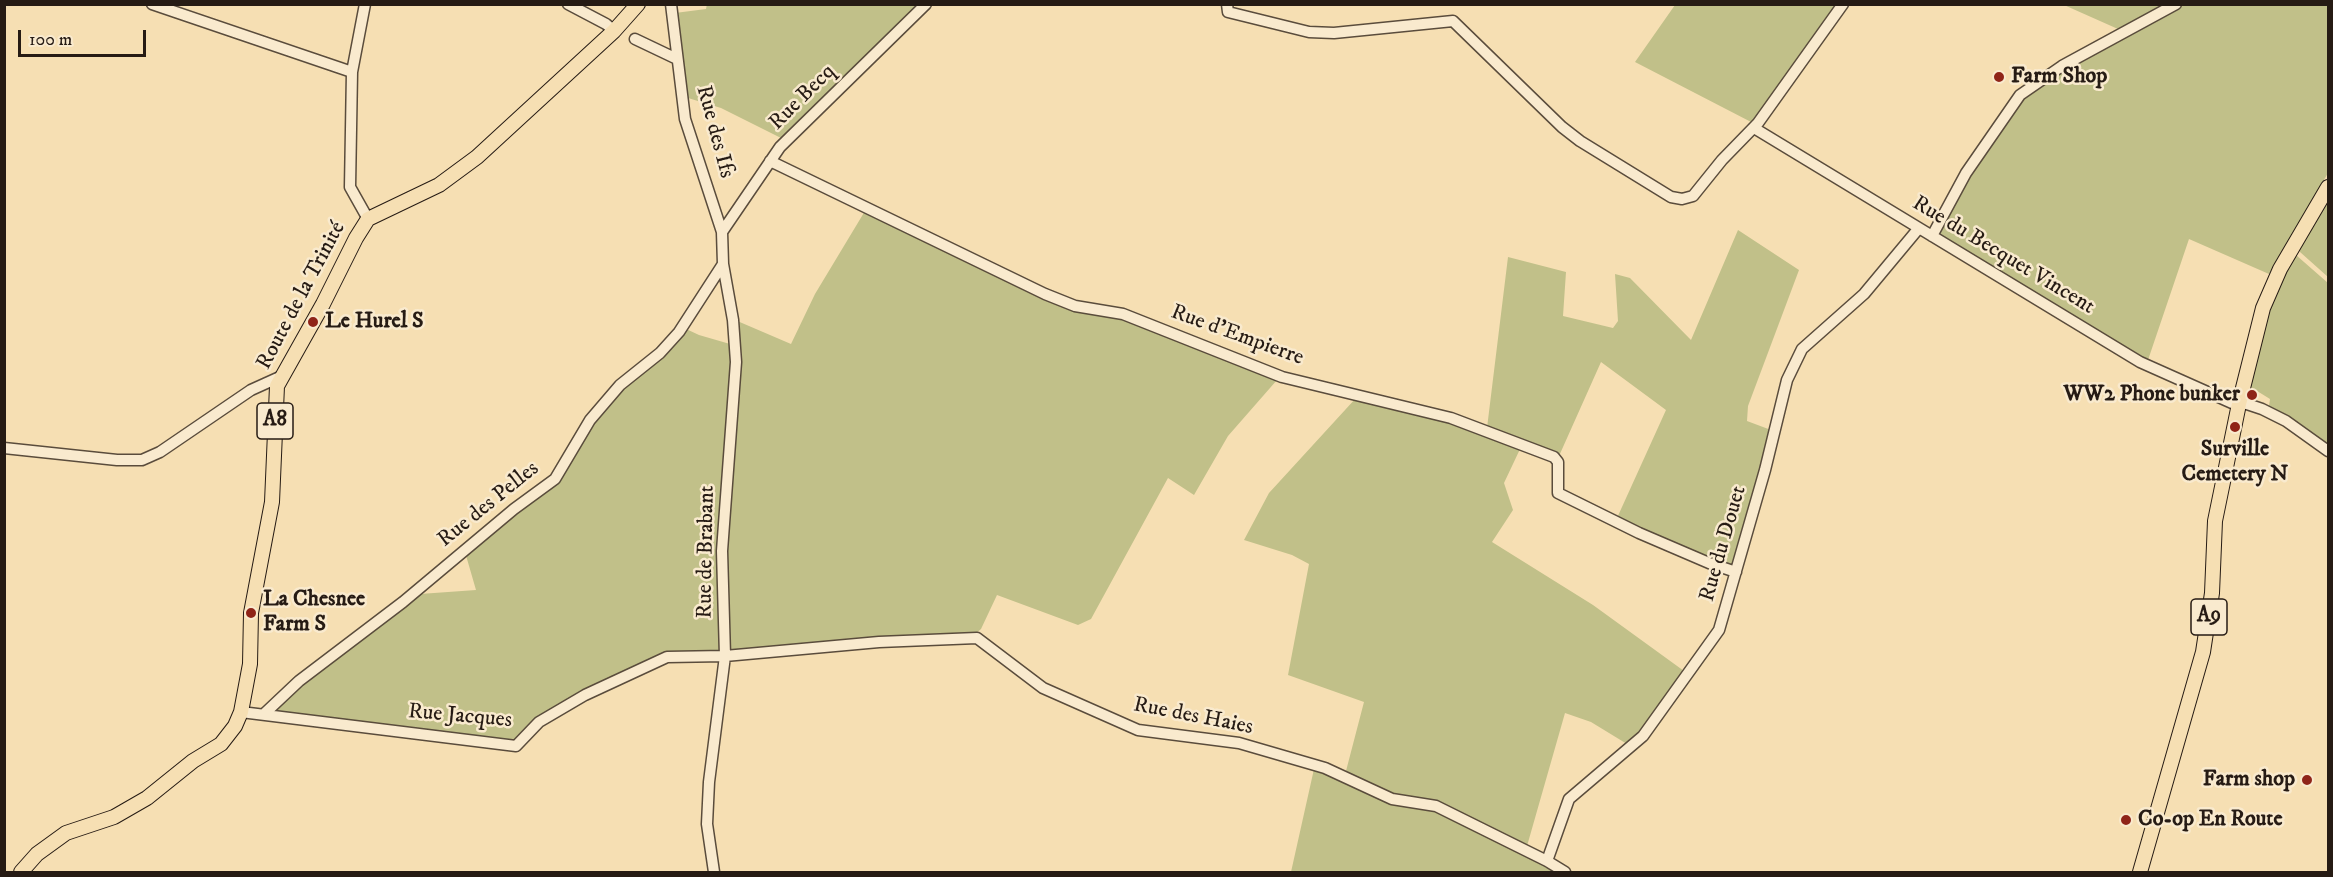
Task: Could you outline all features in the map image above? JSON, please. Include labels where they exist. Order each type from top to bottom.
[{"type":"main road","name":"Route de la Trinité","points":[[21,873],[50,843],[73,830],[114,817],[147,798],[193,761],[221,744],[236,726],[250,664],[251,613],[272,502],[277,386],[368,219],[439,185],[477,158],[614,31],[638,4]]},
{"type":"main road","name":"A9","points":[[2140,873],[2203,652],[2212,593],[2216,521],[2240,404],[2270,289],[2328,187]]},
{"type":"street","points":[[152,4],[352,72]]},
{"type":"street","points":[[364,4],[352,72],[350,187],[368,219]]},
{"type":"street","points":[[568,4],[606,24],[614,31]]},
{"type":"street","name":"Rue des Ifs","points":[[671,4],[685,119],[722,232]]},
{"type":"street","name":"Rue Becq","points":[[722,232],[780,147],[926,4]]},
{"type":"street","points":[[1227,4],[1228,12],[1309,32],[1334,33],[1453,21],[1562,127],[1580,141],[1671,197],[1682,199],[1693,196],[1722,160],[1754,128],[1843,4]]},
{"type":"street","points":[[1932,236],[1966,173],[2020,95],[2062,66],[2176,4]]},
{"type":"street","points":[[634,39],[677,59]]},
{"type":"street","name":"Rue du Becquet Vincent","points":[[1754,128],[2140,362],[2232,403],[2262,409],[2286,422],[2328,451]]},
{"type":"street","name":"Rue d'Empierre","points":[[770,161],[1045,294],[1075,306],[1123,314],[1281,377],[1451,418],[1554,457],[1558,462],[1558,493],[1639,533],[1736,572]]},
{"type":"street","name":"Rue du Douet","points":[[1547,861],[1569,799],[1643,736],[1719,630],[1765,470],[1787,380],[1802,349],[1864,294],[1918,228]]},
{"type":"street","name":"Rue de Brabant","points":[[714,873],[706,824],[725,656],[722,551],[736,363],[733,320],[723,264],[722,232]]},
{"type":"street","name":"Rue des Pelles","points":[[264,714],[299,681],[403,602],[514,509],[555,479],[590,420],[620,385],[660,353],[679,332],[723,264]]},
{"type":"street","points":[[4,448],[117,460],[142,460],[160,452],[251,390],[282,376]]},
{"type":"street","name":"Rue des Haies","points":[[725,656],[879,642],[977,638],[1043,688],[1137,730],[1239,743],[1325,768],[1392,799],[1436,806],[1547,861],[1565,873]]},
{"type":"street","name":"Rue Jacques","points":[[241,712],[516,746],[539,722],[585,695],[667,657],[725,656]]},
{"type":"shaded area","points":[[707,4],[921,5],[783,139],[721,108],[688,98],[675,13],[706,9]]},
{"type":"shaded area","points":[[1675,5],[1839,5],[1753,123],[1635,62]]},
{"type":"shaded area","points":[[2064,5],[2168,5],[2118,29]]},
{"type":"shaded area","points":[[2182,5],[2328,5],[2328,173],[2269,274],[2189,239],[2148,360],[2117,344],[1939,236],[1962,186],[2021,102],[2039,85]]},
{"type":"shaded area","points":[[2328,198],[2328,277],[2300,252],[2299,247]]},
{"type":"shaded area","points":[[865,211],[1080,313],[1119,317],[1277,380],[1228,436],[1194,495],[1168,478],[1091,619],[1078,625],[997,595],[981,629],[974,635],[732,652],[730,650],[725,568],[735,320],[791,344],[815,294]]},
{"type":"shaded area","points":[[1738,230],[1799,270],[1748,406],[1747,421],[1771,430],[1733,566],[1682,548],[1617,518],[1666,410],[1601,362],[1559,456],[1487,428],[1508,257],[1566,272],[1563,316],[1613,328],[1618,321],[1615,274],[1630,278],[1691,340]]},
{"type":"shaded area","points":[[2296,255],[2328,283],[2328,445],[2291,418],[2269,406],[2270,399],[2249,386],[2267,311],[2277,284]]},
{"type":"shaded area","points":[[684,328],[730,344],[730,383],[716,549],[720,651],[665,655],[616,674],[539,716],[513,742],[272,712],[289,694],[420,594],[476,590],[465,552],[554,483],[590,425],[617,394]]},
{"type":"shaded area","points":[[1356,398],[1479,431],[1521,447],[1504,483],[1513,510],[1492,542],[1593,605],[1684,671],[1638,735],[1627,744],[1591,722],[1565,713],[1527,846],[1393,795],[1346,771],[1364,702],[1288,675],[1309,564],[1292,555],[1244,540],[1269,493]]},
{"type":"shaded area","points":[[1314,769],[1428,808],[1542,861],[1556,872],[1291,872]]},
{"type":"place","name":"Farm Shop","points":[[1999,77]]},
{"type":"place","name":"Le Hurel S","points":[[313,322]]},
{"type":"place","name":"WW2 Phone bunker","points":[[2252,395]]},
{"type":"place","name":"Surville Cemetery N","points":[[2235,427]]},
{"type":"place","name":"La Chesnee Farm S","points":[[251,613]]},
{"type":"place","name":"Farm shop","points":[[2307,780]]},
{"type":"place","name":"Co-op En Route","points":[[2126,820]]}]
